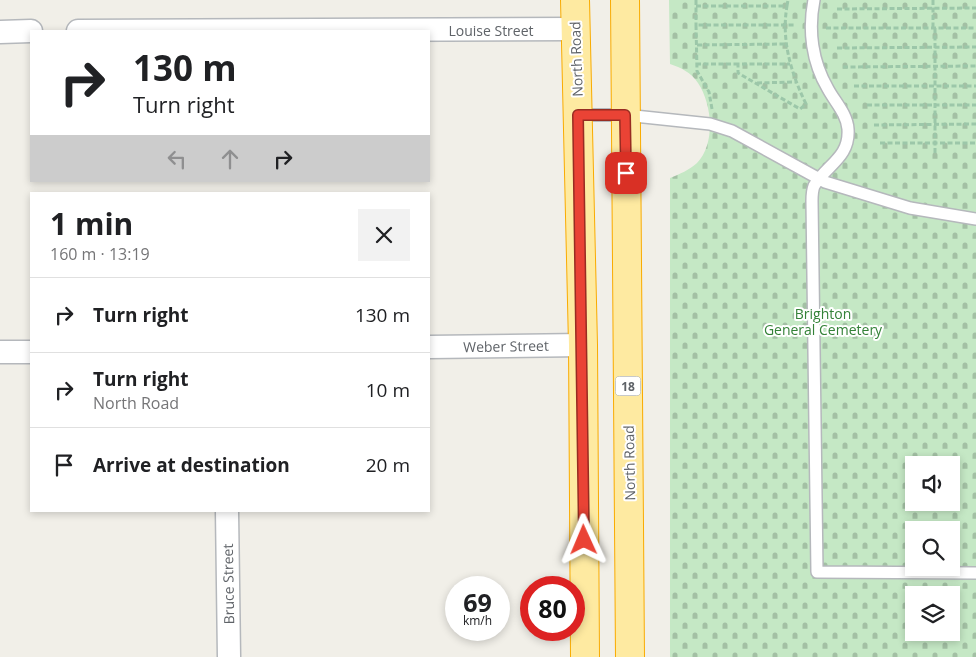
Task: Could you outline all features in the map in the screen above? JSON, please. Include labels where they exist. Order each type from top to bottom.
[{"type":"highway","name":"North Road","points":[[574,0],[583,345],[585,657]]},
{"type":"highway","name":"North Road","points":[[625,0],[630,657]]},
{"type":"street","name":"Louise Street","points":[[326,30],[575,29]]},
{"type":"street","points":[[0,32],[30,32]]},
{"type":"street","name":"Weber Street","points":[[430,347],[583,345]]},
{"type":"street","points":[[0,352],[30,352]]},
{"type":"street","name":"Bruce Street","points":[[227,512],[229,657]]},
{"type":"lane","points":[[814,0],[811,26],[812,46],[822,77],[845,116],[848,130],[846,147],[840,158],[814,186],[812,201],[817,572],[976,572]]},
{"type":"lane","points":[[578,115],[625,115],[712,124],[732,131],[820,180],[910,208],[976,219]]},
{"type":"path","points":[[696,0],[696,64],[697,71],[706,85],[711,100],[712,124]]},
{"type":"path","points":[[738,64],[738,73],[755,83],[800,109],[806,104],[790,64],[786,44],[788,0]]},
{"type":"path","points":[[933,0],[936,47],[934,153]]},
{"type":"path","points":[[696,6],[787,6]]},
{"type":"path","points":[[837,9],[976,8]]},
{"type":"path","points":[[696,25],[976,28]]},
{"type":"path","points":[[697,45],[786,44]]},
{"type":"path","points":[[837,48],[976,47]]},
{"type":"path","points":[[696,64],[790,64]]},
{"type":"path","points":[[843,67],[976,66]]},
{"type":"path","points":[[755,83],[796,82]]},
{"type":"path","points":[[854,86],[976,86]]},
{"type":"path","points":[[867,105],[976,105]]},
{"type":"path","points":[[874,124],[976,124]]},
{"type":"path","points":[[880,143],[976,143]]},
{"type":"green space","name":"Brighton General Cemetery","points":[[669,0],[976,0],[976,657],[670,657],[670,178],[691,168],[703,155],[707,145],[710,123],[703,92],[695,79],[682,69],[670,64]]},
{"type":"route","points":[[584,540],[583,345],[578,115],[625,115],[626,173]]}]
